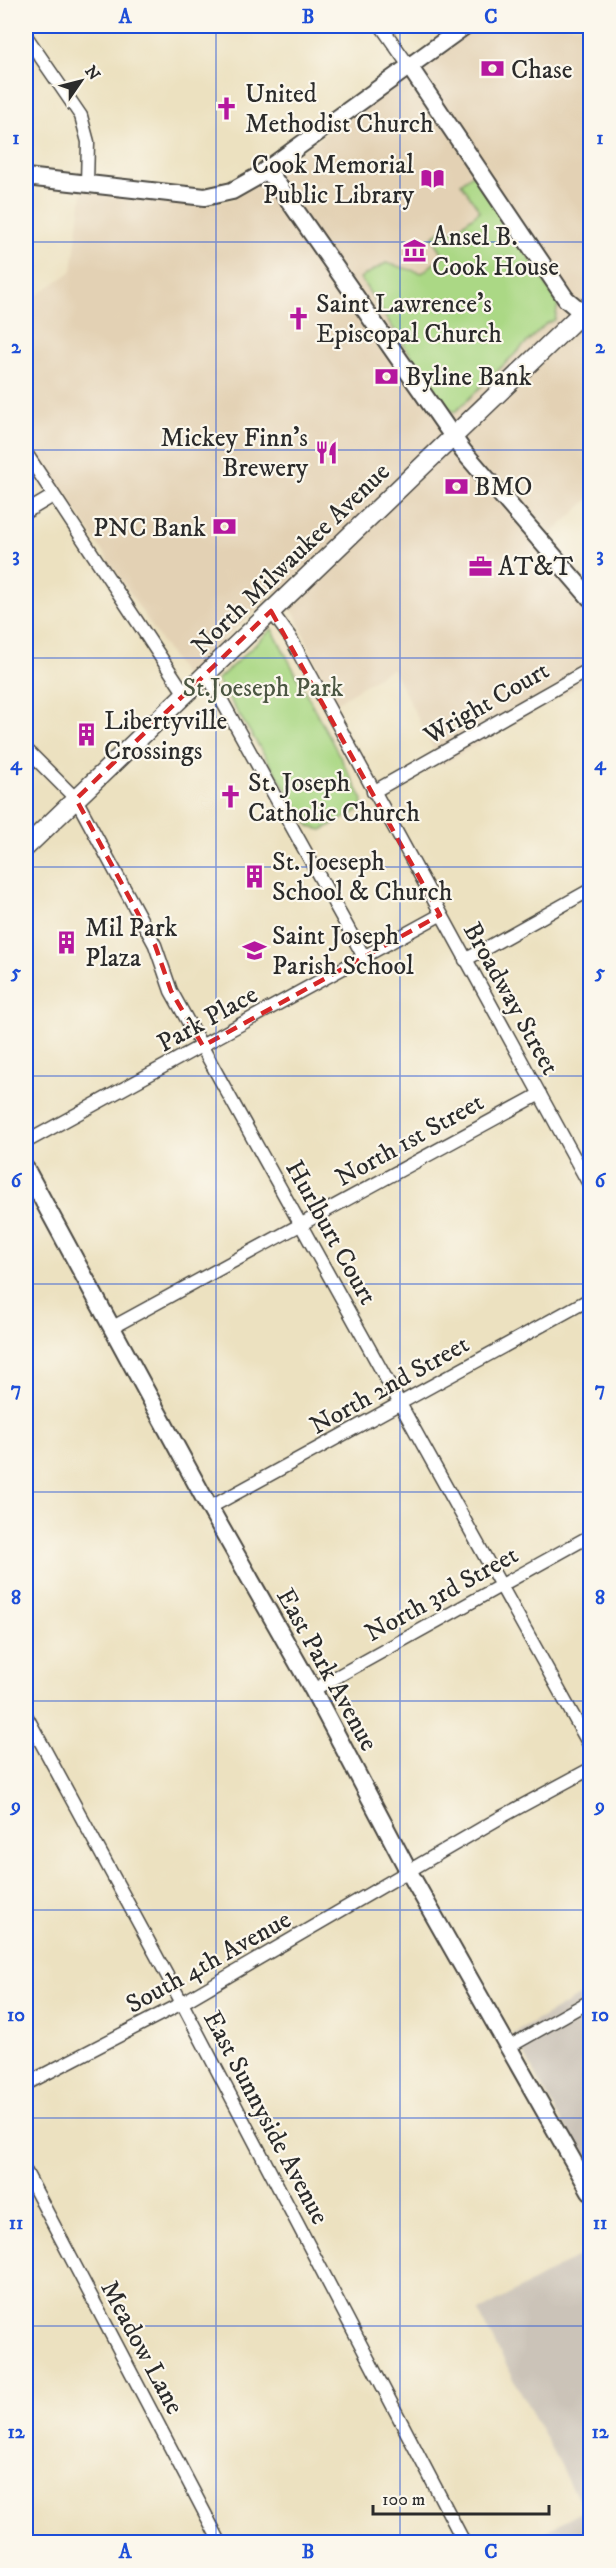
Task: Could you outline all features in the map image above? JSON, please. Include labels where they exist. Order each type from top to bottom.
[{"type":"main road","name":"North Milwaukee Avenue","points":[[26,847],[453,437],[588,312]]},
{"type":"street","points":[[381,26],[566,299],[588,312]]},
{"type":"street","points":[[26,177],[205,197],[232,191],[267,169],[465,26]]},
{"type":"street","points":[[26,36],[81,116],[88,142],[87,184]]},
{"type":"street","points":[[267,169],[453,437],[591,598]]},
{"type":"street","points":[[26,453],[52,496],[186,694]]},
{"type":"street","points":[[26,512],[52,496]]},
{"type":"street","name":"Broadway Street","points":[[271,611],[290,637],[440,915],[591,1186]]},
{"type":"street","name":"Wright Court","points":[[373,792],[591,669]]},
{"type":"street","points":[[207,674],[364,957]]},
{"type":"street","name":"Hurlburt Court","points":[[26,749],[76,799],[155,945],[171,991],[591,1746]]},
{"type":"street","points":[[465,960],[591,890]]},
{"type":"street","name":"Park Place","points":[[26,1142],[440,915]]},
{"type":"street","name":"North 1st Street","points":[[111,1328],[540,1094]]},
{"type":"street","name":"East Park Avenue","points":[[26,1168],[209,1508],[313,1690],[409,1872],[507,2048],[591,2191]]},
{"type":"street","name":"North 2nd Street","points":[[209,1508],[591,1299]]},
{"type":"street","name":"North 3rd Street","points":[[313,1690],[591,1536]]},
{"type":"street","name":"East Sunnyside Avenue","points":[[26,1715],[182,2003],[465,2542]]},
{"type":"street","name":"South 4th Avenue","points":[[26,2084],[182,2003],[503,1816],[591,1769]]},
{"type":"street","points":[[507,2048],[591,2001]]},
{"type":"street","name":"Meadow Lane","points":[[26,2172],[220,2542]]},
{"type":"highlighted area","points":[[271,611],[440,915],[203,1046],[171,991],[155,945],[76,799]]},
{"type":"shaded area","points":[[479,26],[590,26],[590,498],[548,537],[590,585],[590,679],[442,765],[392,668],[334,704],[295,614],[277,590],[185,677],[26,435],[26,303],[72,271],[83,188],[214,204],[235,198]]},
{"type":"shaded area","points":[[590,1990],[590,2173],[513,2034]]},
{"type":"shaded area","points":[[590,2250],[590,2542],[527,2542],[584,2510],[478,2312]]},
{"type":"green space","points":[[476,171],[558,304],[555,320],[546,324],[455,412],[445,407],[360,278],[386,263],[422,273],[444,255],[432,237],[445,228],[452,232],[480,211],[461,183]]},
{"type":"green space","name":"St.Joeseph Park","points":[[272,629],[363,800],[361,809],[322,830],[310,827],[217,680]]},
{"type":"place","name":"Chase","points":[[493,69]]},
{"type":"place","name":"United Methodist Church","points":[[227,108]]},
{"type":"place","name":"Cook Memorial Public Library","points":[[432,179]]},
{"type":"place","name":"Ansel B. Cook House","points":[[414,251]]},
{"type":"place","name":"Saint Lawrence's Episcopal Church","points":[[298,318]]},
{"type":"place","name":"Byline Bank","points":[[387,376]]},
{"type":"place","name":"Mickey Finn's Brewery","points":[[326,452]]},
{"type":"place","name":"BMO","points":[[456,486]]},
{"type":"place","name":"PNC Bank","points":[[224,527]]},
{"type":"place","name":"AT&T","points":[[480,566]]},
{"type":"place","name":"Libertyville Crossings","points":[[86,735]]},
{"type":"place","name":"St. Joseph Catholic Church","points":[[230,797]]},
{"type":"place","name":"St. Joeseph School & Church","points":[[254,876]]},
{"type":"place","name":"Mil Park Plaza","points":[[67,942]]},
{"type":"place","name":"Saint Joseph Parish School","points":[[254,950]]}]
